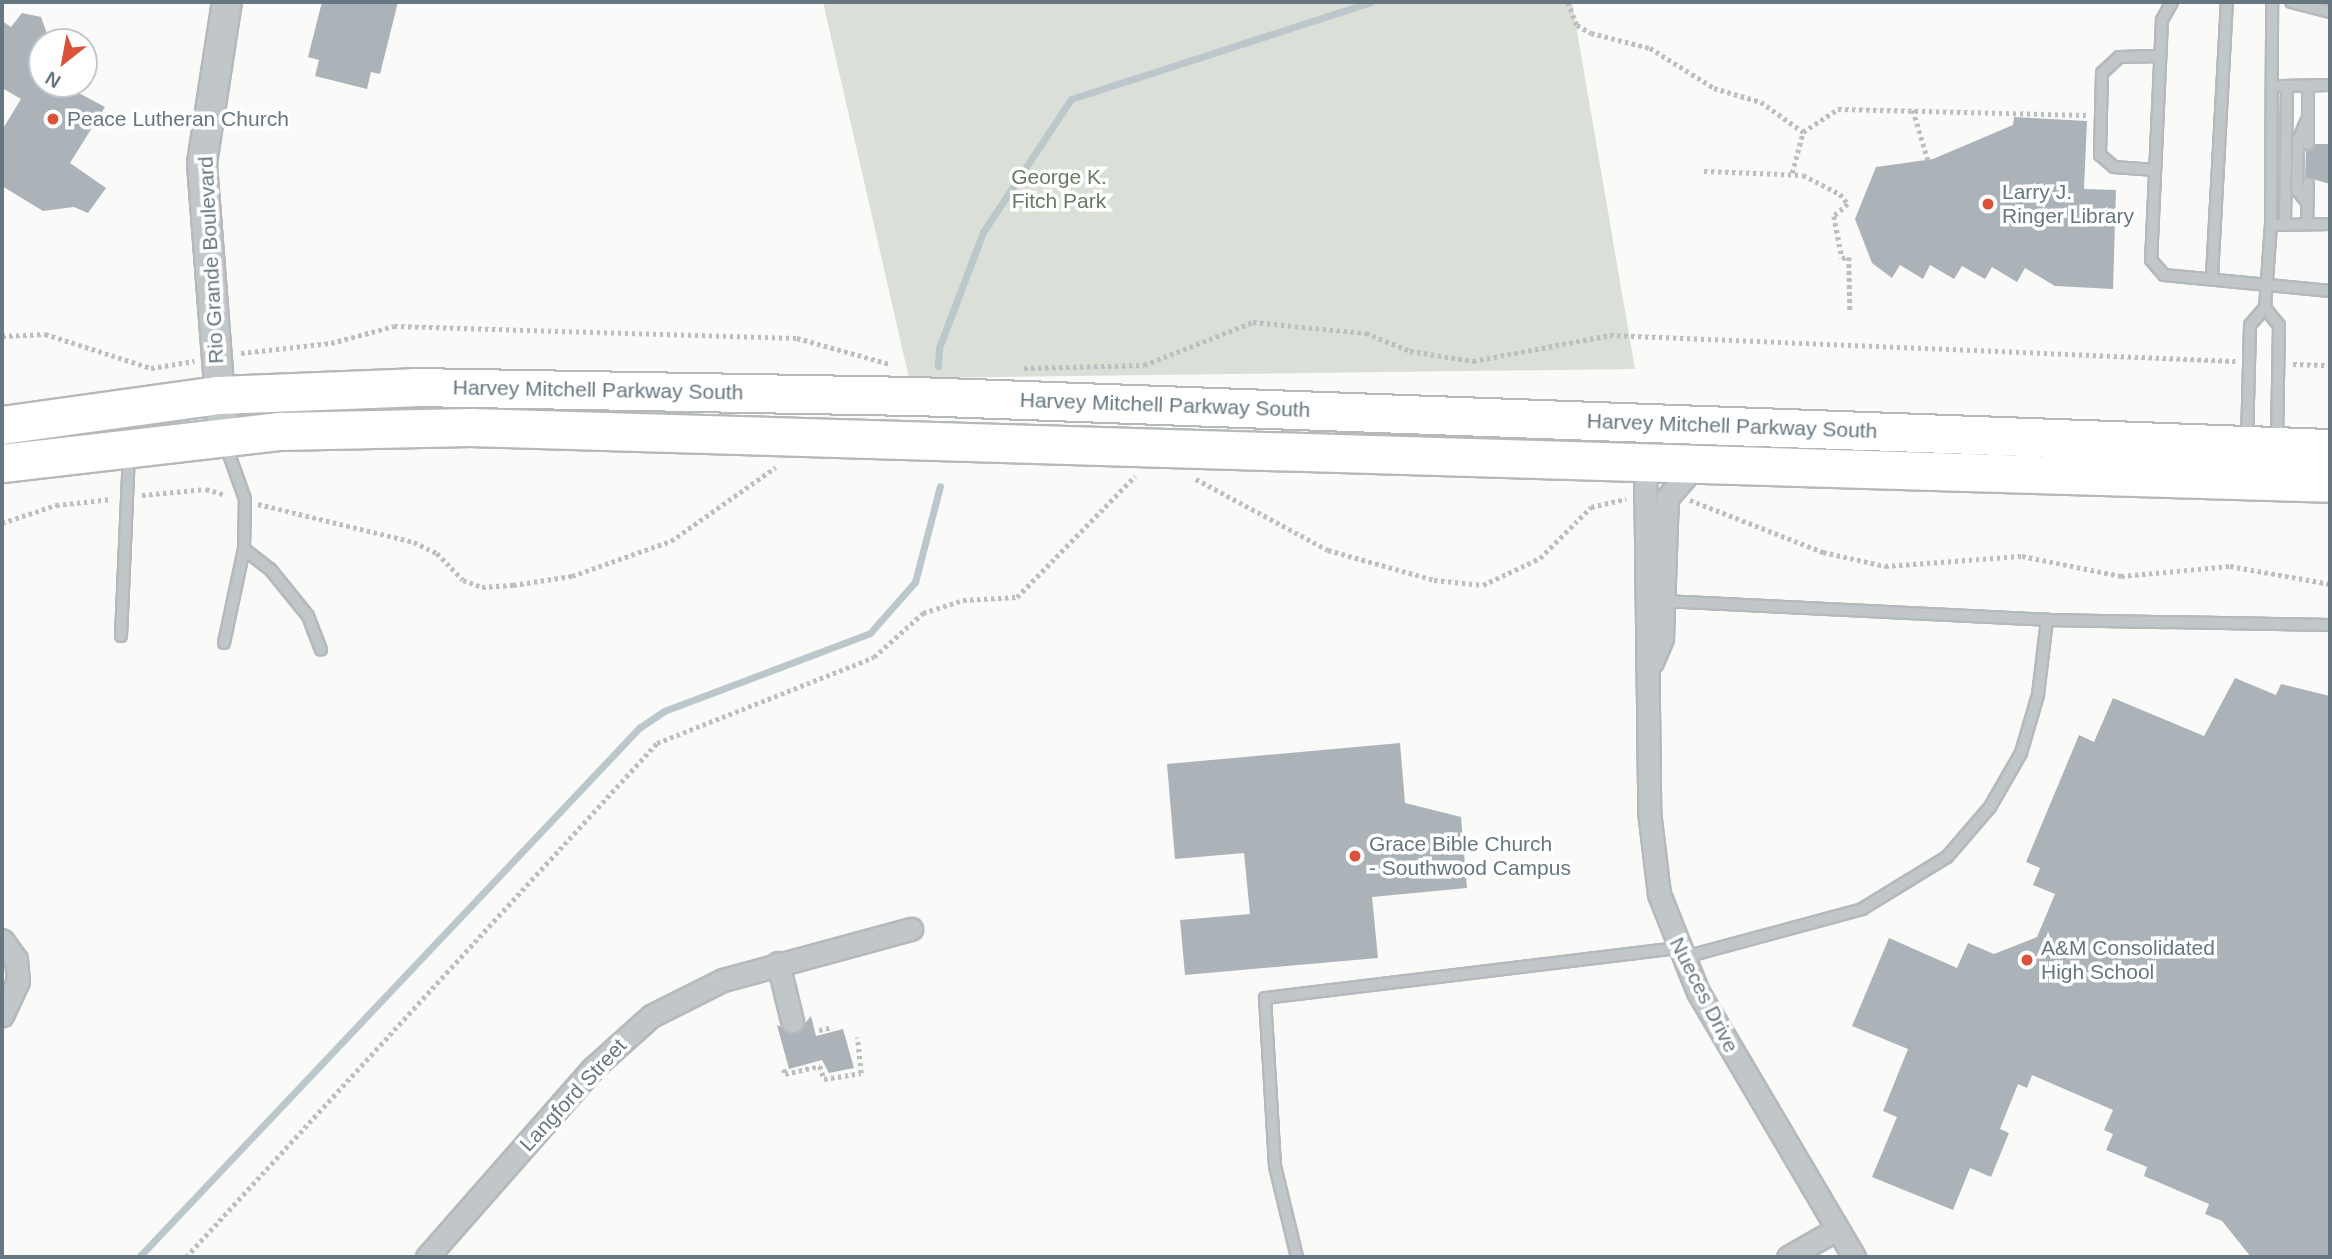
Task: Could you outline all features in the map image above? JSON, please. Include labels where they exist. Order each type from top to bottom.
[{"type":"highway","name":"Harvey Mitchell Parkway South","points":[[2,425],[219,395],[414,387],[902,396],[2330,448]]},
{"type":"highway","points":[[1653,484],[1692,425]]},
{"type":"highway","name":"Harvey Mitchell Parkway South","points":[[2,463],[223,437],[470,427],[1653,484],[1698,462],[2330,483]]},
{"type":"street","name":"Rio Grande Boulevard","points":[[223,437],[202,163],[227,2]]},
{"type":"street","name":"Nueces Drive","points":[[1651,662],[1662,638],[1663,601],[1653,484]]},
{"type":"street","name":"Nueces Drive","points":[[1653,484],[1644,637],[1651,662],[1650,840],[1679,953],[1854,1257]]},
{"type":"street","name":"Langford Street","points":[[427,1257],[592,1069],[651,1016],[723,980],[911,929]]},
{"type":"street","points":[[2,940],[16,959],[18,981],[2,1015]]},
{"type":"street","points":[[778,963],[792,1021]]},
{"type":"street","points":[[1788,1257],[1837,1229]]},
{"type":"lane","points":[[2172,2],[2162,20],[2151,260],[2164,275],[2212,277],[2267,288],[2330,290]]},
{"type":"lane","points":[[2212,277],[2227,2]]},
{"type":"lane","points":[[2262,444],[2249,362],[2250,326],[2265,308],[2267,288],[2271,225],[2272,2]]},
{"type":"lane","points":[[2291,2],[2330,12]]},
{"type":"lane","points":[[2155,170],[2114,167],[2100,155],[2102,73],[2119,57],[2160,56]]},
{"type":"lane","points":[[2273,86],[2330,86]]},
{"type":"lane","points":[[2285,225],[2287,86]]},
{"type":"lane","points":[[2308,86],[2305,122],[2308,144]]},
{"type":"lane","points":[[2305,122],[2298,141],[2297,190],[2307,202]]},
{"type":"lane","points":[[2306,224],[2308,184]]},
{"type":"lane","points":[[2271,225],[2330,224]]},
{"type":"lane","points":[[2262,444],[2279,325],[2265,308]]},
{"type":"lane","points":[[223,437],[245,499],[244,549],[224,643]]},
{"type":"lane","points":[[121,636],[129,448]]},
{"type":"lane","points":[[244,549],[270,569],[308,616],[321,650]]},
{"type":"lane","points":[[1663,601],[2047,620],[2330,625]]},
{"type":"lane","points":[[1297,1257],[1275,1166],[1265,998],[1679,953],[1862,909],[1947,856],[1990,807],[2021,753],[2039,695],[2047,620]]},
{"type":"path","points":[[1568,2],[1577,25],[1591,33],[1650,48],[1714,88],[1761,102],[1803,132]]},
{"type":"path","points":[[1792,173],[1803,132],[1838,109],[2090,116]]},
{"type":"path","points":[[1913,110],[1928,160]]},
{"type":"path","points":[[1704,171],[1792,173],[1827,184],[1848,204],[1834,216],[1842,258],[1849,257],[1850,310]]},
{"type":"path","points":[[1011,369],[1144,365],[1253,322],[1366,334],[1410,351],[1473,361],[1610,335],[2249,362]]},
{"type":"path","points":[[2,336],[45,334],[151,368],[331,343],[394,326],[797,338],[906,366]]},
{"type":"path","points":[[2,523],[56,505],[206,489],[414,542],[437,553],[463,580],[482,587],[513,585],[572,576],[671,541],[786,464]]},
{"type":"path","points":[[1124,473],[1147,474]]},
{"type":"path","points":[[186,1257],[657,743],[874,657],[923,612],[962,600],[1017,597],[1137,474]]},
{"type":"path","points":[[1190,476],[1328,550],[1434,580],[1483,585],[1540,558],[1591,508],[1653,484],[1842,558],[1885,566],[2022,556],[2121,576],[2230,566],[2330,584]]},
{"type":"path","points":[[819,1030],[833,1027]]},
{"type":"path","points":[[783,1069],[785,1074],[804,1067],[820,1066],[824,1079],[860,1073],[857,1037]]},
{"type":"green space","name":"George K. Fitch Park","points":[[823,2],[1572,2],[1635,369],[909,378]]},
{"type":"building","points":[[322,2],[398,2],[380,74],[371,72],[367,89],[315,76],[319,60],[308,57]]},
{"type":"building","name":"Peace Lutheran Church","points":[[22,13],[41,17],[45,28],[28,28],[28,98],[88,98],[105,107],[70,163],[106,188],[88,213],[74,207],[43,211],[2,186],[2,130],[21,99],[2,88],[2,21],[11,27]]},
{"type":"building","name":"Larry J. Ringer Library","points":[[2014,117],[2087,121],[2084,189],[2116,190],[2113,289],[2055,286],[2025,268],[2017,282],[1992,267],[1985,279],[1962,266],[1954,279],[1930,265],[1923,279],[1900,265],[1892,278],[1872,263],[1855,219],[1876,167],[1933,159],[2013,125]]},
{"type":"building","points":[[2316,144],[2330,144],[2330,184],[2305,177],[2306,151]]},
{"type":"building","name":"A&M Consolidated High School","points":[[2235,678],[2276,695],[2281,684],[2330,696],[2330,1257],[2251,1257],[2222,1221],[2205,1214],[2209,1204],[2144,1176],[2147,1167],[2106,1150],[2113,1134],[2104,1130],[2113,1110],[2032,1075],[2027,1088],[2018,1084],[2000,1129],[2009,1133],[1991,1177],[1970,1168],[1953,1210],[1872,1177],[1897,1117],[1883,1111],[1908,1049],[1852,1026],[1889,938],[1957,968],[1968,943],[1994,954],[2037,937],[2055,894],[2033,885],[2040,868],[2026,862],[2079,735],[2094,742],[2113,698],[2204,736]]},
{"type":"building","name":"Grace Bible Church - Southwood Campus","points":[[1400,743],[1405,803],[1461,817],[1467,888],[1372,897],[1378,958],[1185,975],[1180,920],[1250,914],[1244,853],[1175,859],[1167,764]]},
{"type":"building","points":[[811,1016],[816,1036],[843,1029],[854,1068],[829,1073],[822,1060],[789,1069],[777,1025],[796,1034]]},
{"type":"waterway","points":[[938,366],[939,348],[983,232],[1071,99],[1371,2]]},
{"type":"waterway","points":[[139,1257],[639,728],[664,711],[870,633],[915,582],[940,486]]},
{"type":"place","name":"Peace Lutheran Church","points":[[53,119]]},
{"type":"place","name":"Larry J. Ringer Library","points":[[1988,204]]},
{"type":"place","name":"Grace Bible Church - Southwood Campus","points":[[1355,856]]},
{"type":"place","name":"A&M Consolidated High School","points":[[2027,960]]}]
